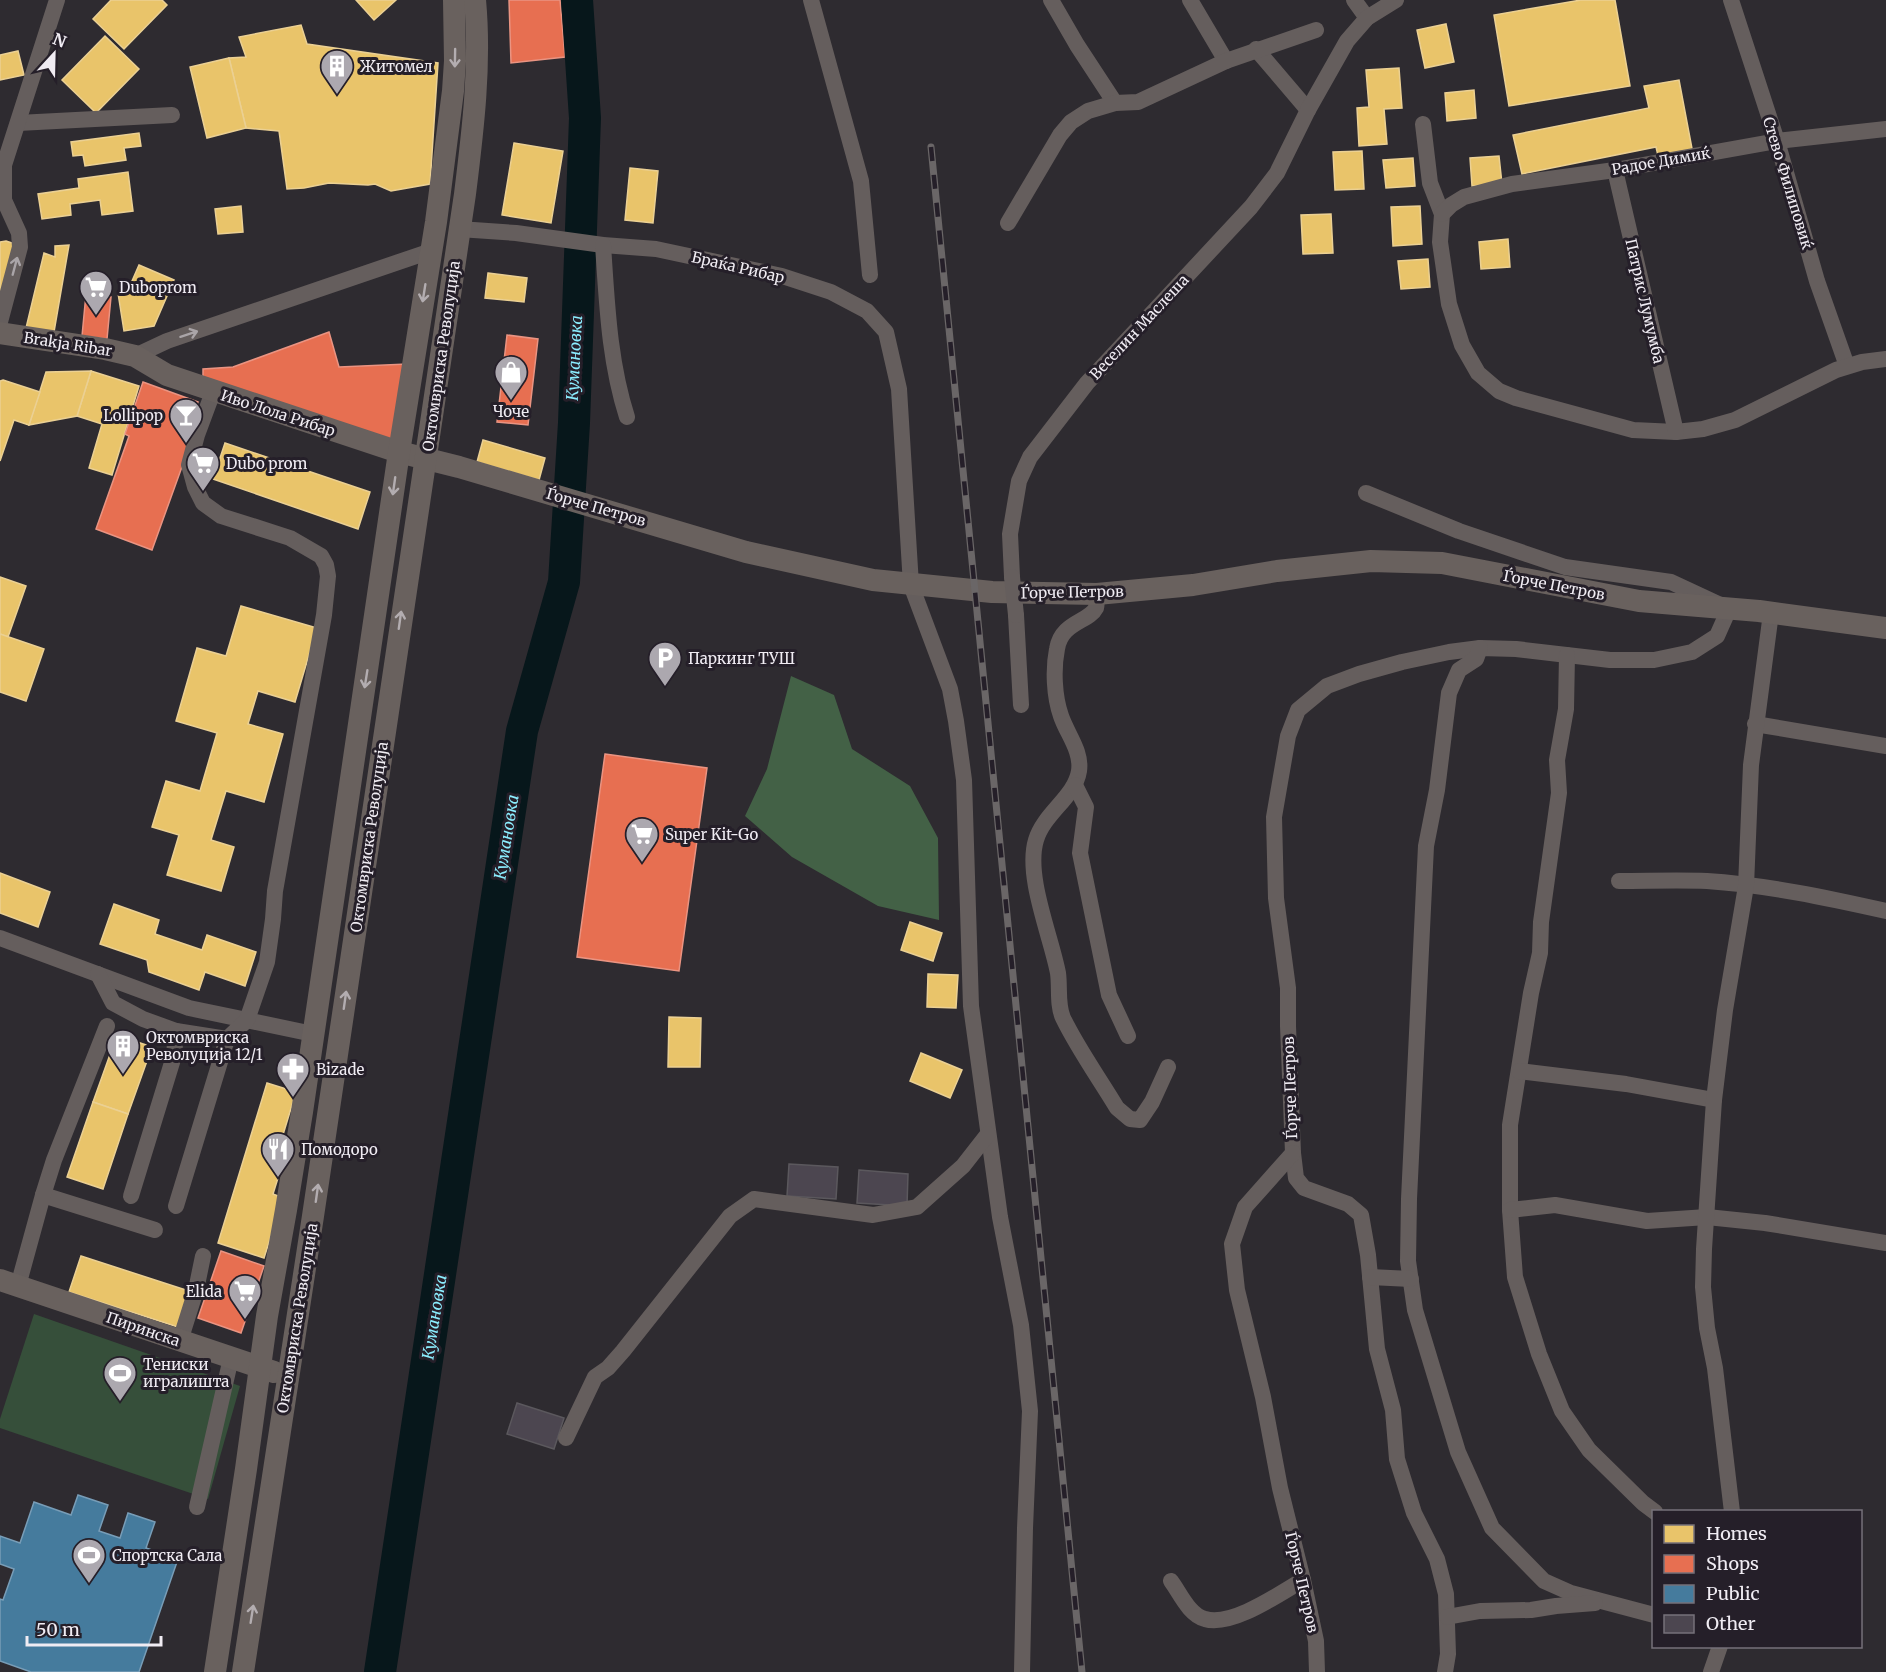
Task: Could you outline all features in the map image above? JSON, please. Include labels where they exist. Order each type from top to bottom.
[{"type":"street","points":[[0,322],[20,246],[19,233],[4,200],[2,165],[18,123],[57,0]]},
{"type":"street","name":"Октомвриска Револуција","points":[[215,1672],[267,1316],[286,1210],[431,250],[453,91],[454,0]]},
{"type":"street","name":"Октомвриска Револуција","points":[[243,1672],[275,1472],[287,1376],[313,1216],[471,147],[477,25],[475,0]]},
{"type":"street","points":[[811,0],[861,181],[870,275]]},
{"type":"street","points":[[1051,0],[1115,103]]},
{"type":"street","points":[[1190,0],[1226,61]]},
{"type":"street","points":[[1354,0],[1367,18]]},
{"type":"street","name":"Веселин Маслеша","points":[[1021,705],[1010,534],[1019,481],[1030,458],[1087,383],[1251,207],[1277,173],[1308,110],[1347,41],[1367,18],[1396,0]]},
{"type":"street","name":"Стево Филиповиќ","points":[[1731,0],[1777,141],[1817,281],[1847,366]]},
{"type":"street","points":[[1008,223],[1060,135],[1071,122],[1088,111],[1115,103],[1138,102],[1226,61],[1316,30]]},
{"type":"street","points":[[1256,49],[1308,110]]},
{"type":"street","points":[[18,123],[172,116]]},
{"type":"street","points":[[1423,124],[1430,183],[1442,214],[1440,242],[1449,304],[1462,345],[1478,373],[1499,391],[1516,398],[1633,430],[1676,432],[1703,429],[1735,420],[1836,370],[1862,362],[1886,359]]},
{"type":"street","name":"Радое Димиќ","points":[[1442,214],[1464,197],[1512,184],[1615,170],[1777,141],[1886,129]]},
{"type":"street","name":"Патрис Лумумба","points":[[1615,170],[1676,432]]},
{"type":"street","name":"Браќа Рибар","points":[[459,229],[656,249],[782,276],[831,292],[867,312],[886,332],[899,389],[911,585],[950,689],[956,721],[964,780],[971,1006],[1000,1217],[1022,1325],[1030,1411],[1025,1528],[1023,1672]]},
{"type":"street","points":[[603,245],[609,330],[617,382],[627,417]]},
{"type":"street","points":[[135,356],[167,341],[431,250]]},
{"type":"street","name":"Brakja Ribar","points":[[0,333],[105,349],[135,356]]},
{"type":"street","name":"Иво Лола Рибар","points":[[135,356],[167,375],[213,392],[425,459]]},
{"type":"street","points":[[176,1206],[228,1039],[247,1020],[267,962],[275,891],[316,659],[328,576],[321,556],[310,548],[290,538],[221,516],[203,503],[195,487],[189,465],[213,392]]},
{"type":"street","name":"Ѓорче Петров","points":[[425,459],[746,552],[873,580],[911,585],[992,592],[1097,594],[1193,585],[1371,561],[1442,563],[1639,601],[1771,613],[1886,628]]},
{"type":"street","points":[[1366,493],[1459,531],[1565,567],[1671,582],[1729,609]]},
{"type":"street","points":[[1097,594],[1096,607],[1089,615],[1071,624],[1058,643],[1054,668],[1060,715],[1077,752],[1079,770],[1075,785],[1045,820],[1036,840],[1034,865],[1039,898],[1058,973],[1062,1015],[1117,1108],[1130,1119],[1140,1120],[1152,1102],[1168,1067]]},
{"type":"street","name":"Ѓорче Петров","points":[[1317,1672],[1316,1641],[1280,1488],[1263,1397],[1237,1290],[1232,1244],[1245,1207],[1293,1153],[1288,988],[1276,898],[1274,817],[1288,736],[1298,710],[1327,686],[1402,662],[1449,652],[1480,648],[1516,649],[1610,660],[1654,660],[1692,652],[1717,636],[1729,609]]},
{"type":"street","points":[[1732,1510],[1715,1368],[1702,1287],[1714,1100],[1725,1010],[1746,886],[1751,765],[1771,613]]},
{"type":"street","points":[[1480,648],[1476,659],[1459,670],[1449,693],[1437,789],[1426,846],[1409,1188],[1408,1261],[1415,1310],[1458,1452],[1492,1528],[1544,1581],[1570,1593],[1652,1615]]},
{"type":"street","points":[[1567,655],[1566,709],[1557,760],[1559,793],[1541,922],[1540,953],[1510,1125],[1510,1210],[1515,1277],[1539,1354],[1562,1411],[1589,1450],[1652,1510]]},
{"type":"street","points":[[1755,724],[1886,746]]},
{"type":"street","points":[[1075,785],[1086,807],[1080,853],[1109,995],[1128,1036]]},
{"type":"street","points":[[1619,881],[1707,881],[1846,902],[1886,911]]},
{"type":"street","points":[[0,938],[189,1008],[313,1034]]},
{"type":"street","points":[[98,974],[113,1003],[142,1019],[176,1031],[228,1039]]},
{"type":"street","points":[[9,1283],[107,1026]]},
{"type":"street","points":[[131,1196],[174,1056],[176,1031]]},
{"type":"street","points":[[1519,1071],[1626,1084],[1714,1100]]},
{"type":"street","points":[[567,1438],[595,1377],[608,1368],[623,1352],[730,1216],[754,1199],[873,1215],[917,1207],[963,1166],[988,1134]]},
{"type":"street","points":[[1293,1153],[1296,1178],[1304,1188],[1348,1204],[1361,1215],[1377,1349],[1393,1410],[1397,1459],[1414,1513],[1437,1559],[1446,1594],[1448,1654],[1445,1672]]},
{"type":"street","points":[[43,1195],[155,1230]]},
{"type":"street","points":[[1510,1210],[1555,1205],[1647,1221],[1707,1217],[1765,1223],[1886,1243]]},
{"type":"street","points":[[180,1341],[196,1290],[203,1256]]},
{"type":"street","points":[[1370,1277],[1411,1280]]},
{"type":"street","name":"Пиринска","points":[[9,1283],[287,1376]]},
{"type":"street","points":[[197,1506],[231,1358]]},
{"type":"street","points":[[1171,1581],[1191,1611],[1204,1619],[1230,1620],[1263,1604],[1303,1580]]},
{"type":"street","points":[[1447,1617],[1480,1611],[1532,1610],[1611,1602]]},
{"type":"street","points":[[1711,1672],[1720,1648]]},
{"type":"green space","points":[[791,676],[834,695],[852,749],[910,786],[938,838],[939,920],[878,906],[792,857],[745,816],[767,769]]},
{"type":"green space","name":"Тениски игралишта","points":[[34,1314],[240,1386],[208,1499],[0,1428],[0,1419]]},
{"type":"building: Homes","points":[[111,0],[162,0],[167,5],[124,49],[93,19]]},
{"type":"building: Homes","points":[[356,0],[396,0],[374,20]]},
{"type":"building: Homes","points":[[1581,0],[1615,0],[1630,86],[1509,106],[1494,15]]},
{"type":"building: Homes","points":[[1446,24],[1454,62],[1425,68],[1417,30]]},
{"type":"building: Homes","name":"Житомел","points":[[301,25],[307,44],[438,63],[430,184],[391,191],[375,184],[329,183],[287,189],[279,131],[246,128],[229,58],[246,57],[239,37]]},
{"type":"building: Homes","points":[[105,36],[139,69],[96,113],[62,80]]},
{"type":"building: Homes","points":[[18,51],[24,75],[0,80],[0,55]]},
{"type":"building: Homes","points":[[229,58],[246,128],[207,138],[190,67]]},
{"type":"building: Homes","points":[[1399,68],[1402,108],[1384,109],[1387,144],[1359,146],[1357,108],[1369,107],[1366,70]]},
{"type":"building: Homes","points":[[1679,80],[1693,154],[1659,160],[1656,147],[1522,174],[1513,135],[1649,108],[1644,86]]},
{"type":"building: Homes","points":[[1474,90],[1476,118],[1447,121],[1445,93]]},
{"type":"building: Homes","points":[[139,133],[141,146],[124,148],[126,160],[85,166],[83,155],[73,156],[71,142]]},
{"type":"building: Homes","points":[[514,143],[563,151],[551,223],[502,215]]},
{"type":"building: Homes","points":[[1362,151],[1364,189],[1335,190],[1333,152]]},
{"type":"building: Homes","points":[[1499,156],[1502,184],[1472,186],[1470,158]]},
{"type":"building: Homes","points":[[1413,158],[1415,186],[1386,188],[1383,160]]},
{"type":"building: Homes","points":[[630,168],[658,171],[653,223],[625,220]]},
{"type":"building: Homes","points":[[128,172],[133,211],[102,215],[100,200],[70,204],[71,215],[42,219],[38,194],[79,188],[78,179]]},
{"type":"building: Homes","points":[[241,206],[243,232],[218,234],[215,209]]},
{"type":"building: Homes","points":[[1420,206],[1422,244],[1393,246],[1391,207]]},
{"type":"building: Homes","points":[[1331,214],[1333,253],[1303,254],[1301,215]]},
{"type":"building: Homes","points":[[1508,239],[1510,267],[1481,269],[1479,242]]},
{"type":"building: Homes","points":[[0,242],[15,244],[0,297]]},
{"type":"building: Homes","points":[[69,245],[54,332],[26,328],[44,253],[55,257],[55,246]]},
{"type":"building: Homes","points":[[1428,259],[1430,287],[1401,289],[1398,261]]},
{"type":"building: Homes","points":[[139,265],[174,280],[154,326],[124,331],[118,293],[134,290],[132,281]]},
{"type":"building: Homes","points":[[488,273],[527,278],[524,302],[485,298]]},
{"type":"building: Homes","points":[[91,371],[139,386],[112,475],[89,468],[102,424],[77,416]]},
{"type":"building: Homes","points":[[91,371],[77,416],[29,425],[46,372]]},
{"type":"building: Homes","points":[[0,381],[40,392],[29,425],[14,420],[0,461]]},
{"type":"building: Homes","points":[[483,440],[545,458],[539,480],[477,462]]},
{"type":"building: Homes","points":[[225,443],[370,492],[358,529],[213,479]]},
{"type":"building: Homes","points":[[0,577],[26,586],[8,637],[0,634]]},
{"type":"building: Homes","points":[[241,606],[317,628],[295,702],[258,691],[248,724],[283,734],[264,802],[226,791],[211,840],[234,847],[221,891],[167,875],[179,835],[152,827],[166,781],[200,791],[217,733],[176,721],[197,648],[226,656]]},
{"type":"building: Homes","points":[[0,634],[44,649],[26,701],[0,692]]},
{"type":"building: Homes","points":[[0,873],[50,892],[38,927],[0,913]]},
{"type":"building: Homes","points":[[114,904],[159,920],[155,934],[202,950],[207,935],[256,952],[245,986],[205,972],[199,990],[149,972],[147,960],[100,944]]},
{"type":"building: Homes","points":[[910,922],[942,933],[933,961],[901,950]]},
{"type":"building: Homes","points":[[928,974],[958,975],[956,1008],[927,1007]]},
{"type":"building: Homes","points":[[669,1017],[701,1018],[700,1067],[668,1067]]},
{"type":"building: Homes","name":"Октомвриска Револуција 12/1","points":[[117,1035],[152,1047],[128,1114],[93,1102]]},
{"type":"building: Homes","points":[[921,1053],[962,1070],[950,1098],[910,1081]]},
{"type":"building: Homes","points":[[267,1083],[296,1092],[282,1138],[288,1146],[273,1194],[283,1198],[264,1258],[218,1243]]},
{"type":"building: Homes","points":[[93,1102],[128,1114],[103,1189],[67,1177]]},
{"type":"building: Homes","points":[[81,1256],[189,1291],[178,1327],[69,1292]]},
{"type":"building: Shops","points":[[509,0],[560,0],[565,57],[511,63]]},
{"type":"building: Shops","name":"Duboprom","points":[[86,294],[111,297],[107,339],[82,336]]},
{"type":"building: Shops","points":[[329,332],[339,367],[407,364],[395,445],[203,379],[203,369],[233,367]]},
{"type":"building: Shops","points":[[507,335],[538,339],[528,425],[497,422]]},
{"type":"building: Shops","points":[[143,382],[198,402],[186,437],[192,439],[152,550],[96,529],[129,436],[125,434]]},
{"type":"building: Shops","name":"Super Kit-Go","points":[[605,754],[707,768],[679,971],[577,957]]},
{"type":"building: Shops","points":[[221,1251],[264,1266],[241,1333],[198,1318]]},
{"type":"building: Public","name":"Спортска Сала","points":[[78,1495],[108,1505],[99,1531],[120,1538],[128,1513],[155,1522],[146,1548],[178,1559],[139,1672],[31,1672],[0,1661],[0,1599],[3,1600],[14,1569],[0,1564],[0,1536],[20,1543],[34,1502],[71,1515]]},
{"type":"building: Other","points":[[789,1164],[838,1167],[836,1199],[787,1196]]},
{"type":"building: Other","points":[[859,1170],[908,1174],[907,1206],[857,1203]]},
{"type":"building: Other","points":[[517,1403],[564,1418],[554,1449],[507,1434]]},
{"type":"waterway","name":"Кумановка","points":[[380,1672],[522,731],[564,582],[574,423],[585,118],[577,0]]},
{"type":"railway","points":[[931,147],[1082,1672]]},
{"type":"place","name":"Житомел","points":[[337,95]]},
{"type":"place","name":"Duboprom","points":[[96,316]]},
{"type":"place","name":"Чоче","points":[[511,401]]},
{"type":"place","name":"Lollipop","points":[[186,444]]},
{"type":"place","name":"Dubo prom","points":[[203,492]]},
{"type":"place","name":"Паркинг ТУШ","points":[[665,687]]},
{"type":"place","name":"Super Kit-Go","points":[[642,863]]},
{"type":"place","name":"Октомвриска Револуција 12/1","points":[[123,1075]]},
{"type":"place","name":"Bizade","points":[[293,1098]]},
{"type":"place","name":"Помодоро","points":[[278,1178]]},
{"type":"place","name":"Elida","points":[[245,1320]]},
{"type":"place","name":"Тениски игралишта","points":[[120,1402]]},
{"type":"place","name":"Спортска Сала","points":[[89,1584]]}]
